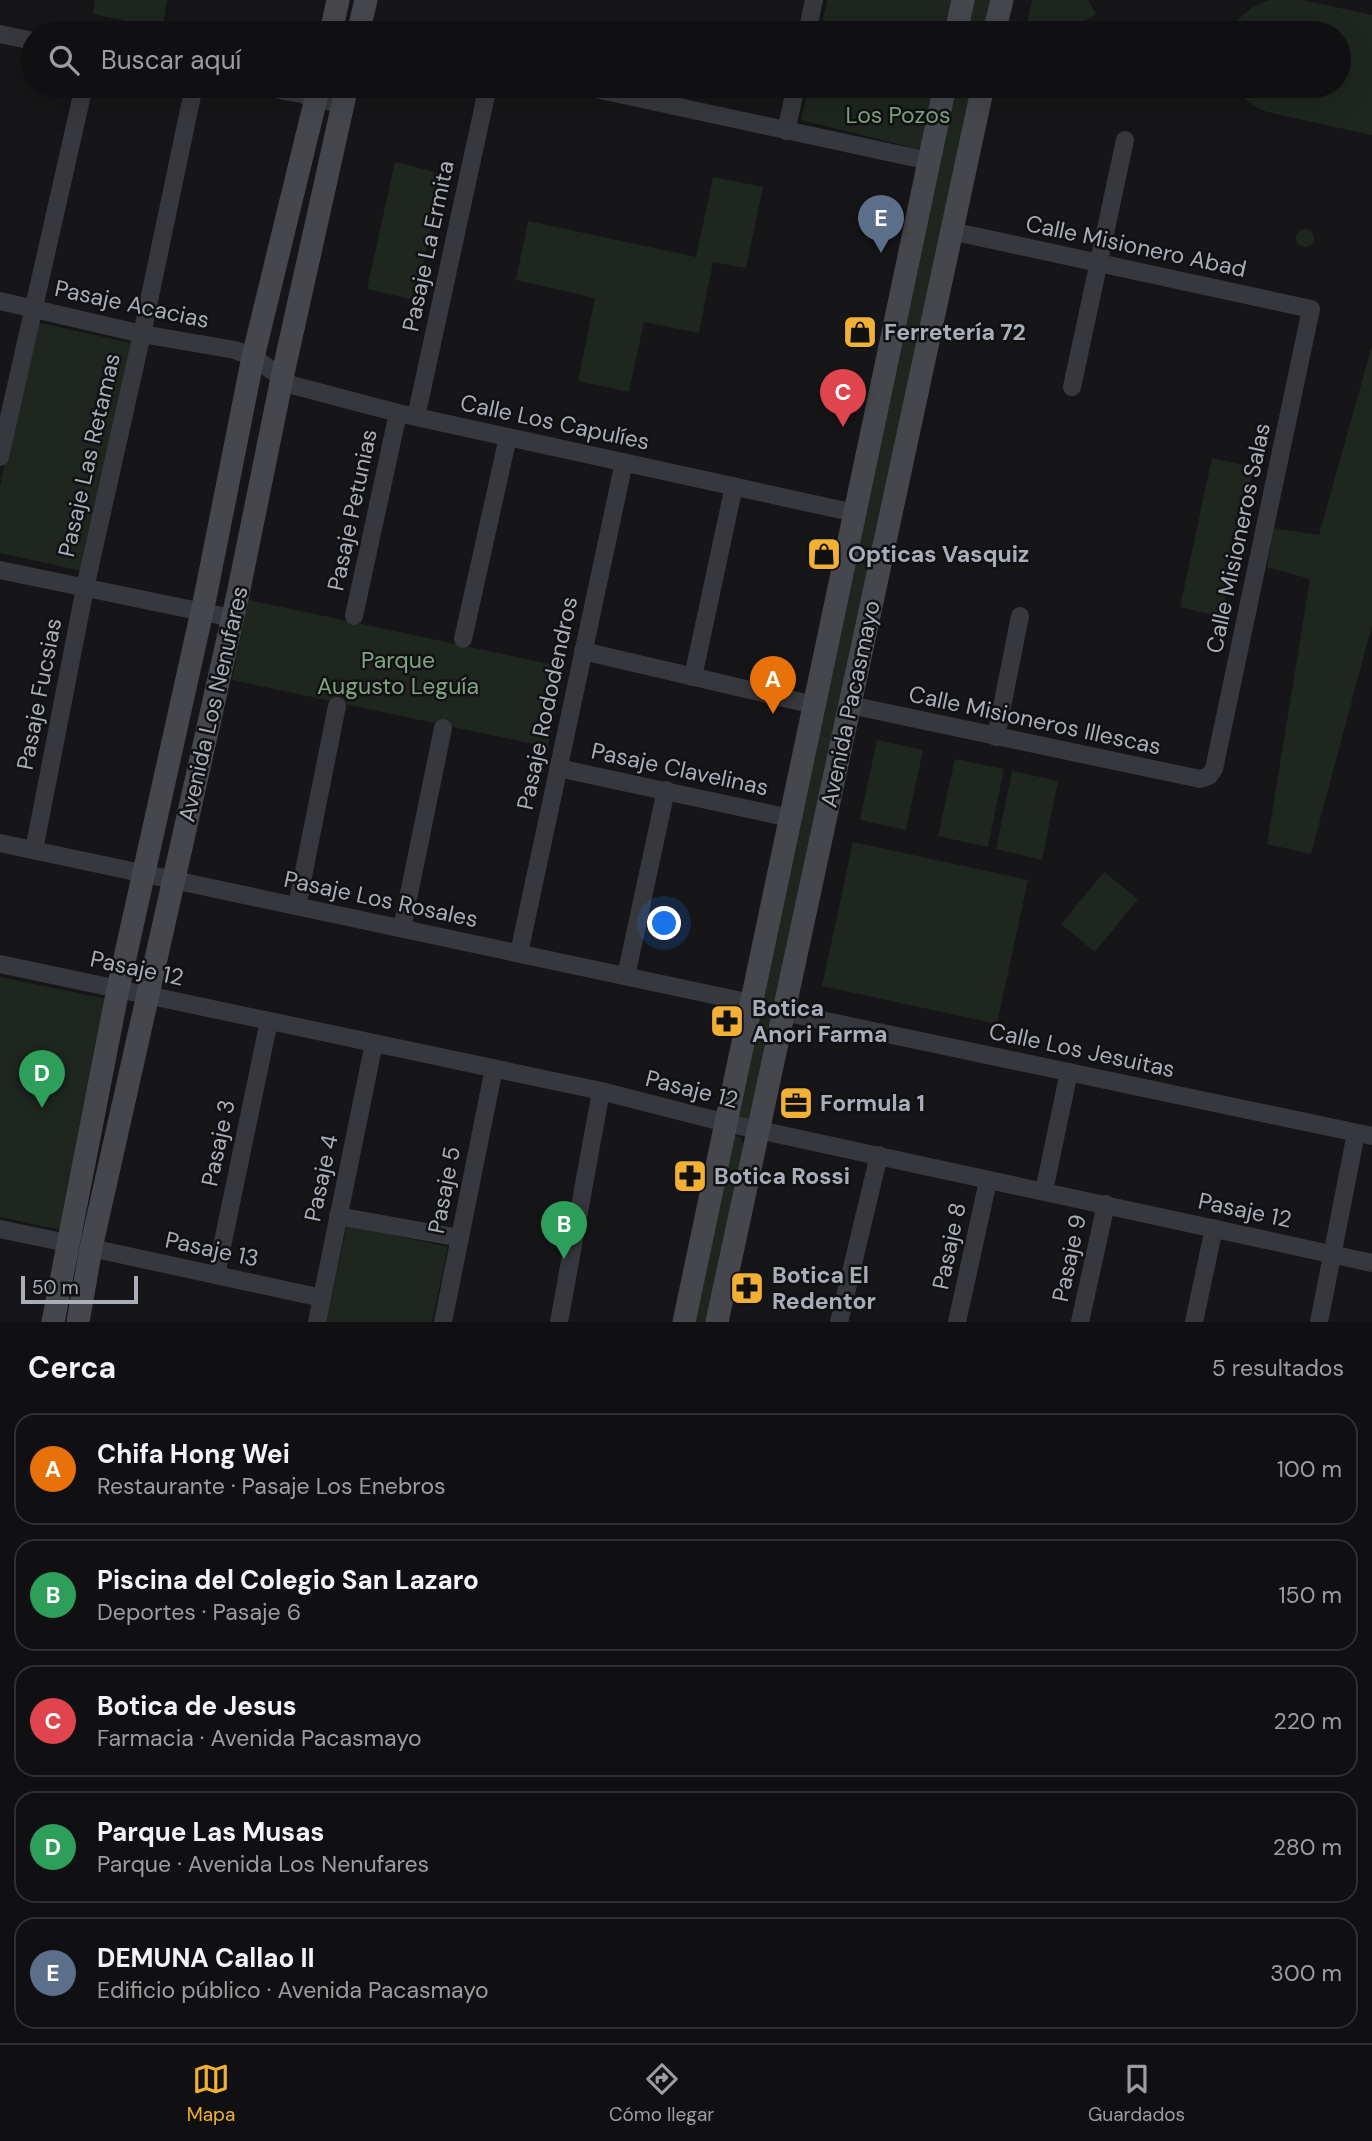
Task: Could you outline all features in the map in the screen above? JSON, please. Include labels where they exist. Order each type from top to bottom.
[{"type":"main road","points":[[334,21],[338,0]]},
{"type":"main road","points":[[361,21],[366,0]]},
{"type":"main road","points":[[959,21],[963,0]]},
{"type":"main road","points":[[997,21],[1002,0]]},
{"type":"main road","name":"Avenida Los Nenufares","points":[[53,1322],[118,989],[202,612],[253,357],[316,98]]},
{"type":"main road","name":"Avenida Los Nenufares","points":[[78,1322],[91,1248],[345,98]]},
{"type":"main road","name":"Avenida Pacasmayo","points":[[684,1322],[942,98]]},
{"type":"main road","name":"Avenida Pacasmayo","points":[[718,1322],[980,98]]},
{"type":"main road","points":[[778,876],[811,883]]},
{"type":"street","points":[[810,21],[814,0]]},
{"type":"street","points":[[0,34],[21,38]]},
{"type":"street","points":[[0,457],[81,98]]},
{"type":"street","name":"Pasaje Las Retamas","points":[[85,588],[191,98]]},
{"type":"street","name":"Pasaje La Ermita","points":[[407,415],[485,98]]},
{"type":"street","points":[[636,98],[929,161]]},
{"type":"street","points":[[786,131],[793,98]]},
{"type":"street","points":[[1072,387],[1125,140]]},
{"type":"street","name":"Calle Misionero Abad","points":[[951,231],[1311,309]]},
{"type":"street","name":"Pasaje Acacias","points":[[0,301],[142,334],[235,350],[253,357]]},
{"type":"street","name":"Calle Misioneros Salas","points":[[1209,776],[1214,769],[1311,309]]},
{"type":"street","name":"Calle Los Capulíes","points":[[253,357],[292,385],[407,415],[855,513]]},
{"type":"street","name":"Pasaje Petunias","points":[[354,616],[407,415]]},
{"type":"street","points":[[463,639],[508,437]]},
{"type":"street","name":"Pasaje Rododendros","points":[[519,953],[624,462]]},
{"type":"street","points":[[693,677],[734,486]]},
{"type":"street","points":[[0,570],[232,618]]},
{"type":"street","name":"Pasaje Fucsias","points":[[34,850],[85,588]]},
{"type":"street","points":[[996,737],[1020,616]]},
{"type":"street","points":[[583,651],[814,705]]},
{"type":"street","name":"Calle Misioneros Illescas","points":[[850,705],[1189,777],[1200,779],[1209,776]]},
{"type":"street","points":[[297,906],[337,706]]},
{"type":"street","points":[[402,928],[443,728]]},
{"type":"street","name":"Pasaje Clavelinas","points":[[558,768],[790,818]]},
{"type":"street","points":[[626,976],[666,790]]},
{"type":"street","name":"Pasaje Los Rosales","points":[[0,843],[751,1003]]},
{"type":"street","name":"Pasaje 12","points":[[0,964],[601,1091],[726,1123],[1372,1263]]},
{"type":"street","name":"Calle Los Jesuitas","points":[[783,1012],[1364,1134]]},
{"type":"street","name":"Pasaje 3","points":[[216,1275],[269,1021]]},
{"type":"street","name":"Pasaje 4","points":[[317,1322],[374,1043]]},
{"type":"street","name":"Pasaje 5","points":[[443,1322],[494,1068]]},
{"type":"street","points":[[1044,1191],[1069,1072]]},
{"type":"street","points":[[559,1322],[601,1091]]},
{"type":"street","points":[[1319,1322],[1364,1134]]},
{"type":"street","points":[[839,1322],[879,1155]]},
{"type":"street","name":"Pasaje 8","points":[[957,1322],[988,1181]]},
{"type":"street","name":"Pasaje 9","points":[[1080,1322],[1106,1204]]},
{"type":"street","points":[[338,1216],[460,1238]]},
{"type":"street","points":[[1194,1322],[1214,1228]]},
{"type":"street","points":[[0,1229],[67,1243]]},
{"type":"street","name":"Pasaje 13","points":[[91,1248],[322,1298]]},
{"type":"green space","points":[[95,0],[167,0],[163,21],[125,21],[93,14]]},
{"type":"green space","name":"Los Pozos","points":[[827,0],[953,0],[949,21],[823,21]]},
{"type":"green space","points":[[963,0],[1002,0],[997,21],[959,21]]},
{"type":"green space","points":[[1032,0],[1088,0],[1096,14],[1085,21],[1028,21]]},
{"type":"green space","points":[[1269,0],[1302,0],[1372,15],[1372,135],[1267,112],[1244,98],[1351,98],[1351,21],[1238,21],[1256,5]]},
{"type":"green space","name":"Los Pozos","points":[[806,98],[933,98],[922,150],[801,120]]},
{"type":"green space","points":[[942,98],[980,98],[759,1130],[726,1123]]},
{"type":"green space","points":[[395,162],[443,174],[415,300],[367,289]]},
{"type":"green space","points":[[713,177],[763,187],[746,268],[713,262],[699,333],[644,322],[629,392],[578,381],[595,298],[516,280],[528,221],[696,257]]},
{"type":"green space","points":[[1305,229],[1311,232],[1314,238],[1311,244],[1305,247],[1299,244],[1296,238],[1299,232]]},
{"type":"green space","points":[[35,322],[131,343],[82,571],[0,553],[0,486]]},
{"type":"green space","points":[[1372,345],[1372,625],[1311,854],[1267,844],[1310,579],[1267,567],[1274,528],[1319,535]]},
{"type":"green space","points":[[1212,458],[1254,467],[1221,617],[1180,607]]},
{"type":"green space","name":"Parque Augusto Leguía","points":[[248,600],[564,667],[548,747],[232,680]]},
{"type":"green space","points":[[877,740],[923,750],[906,830],[860,820]]},
{"type":"green space","points":[[955,759],[1004,769],[988,847],[938,836]]},
{"type":"green space","points":[[1012,771],[1058,781],[1042,860],[996,849]]},
{"type":"green space","points":[[853,842],[1028,880],[997,1024],[822,986]]},
{"type":"green space","points":[[1104,872],[1138,899],[1095,952],[1061,924]]},
{"type":"green space","points":[[0,977],[106,999],[60,1230],[0,1217]]},
{"type":"green space","points":[[732,1135],[740,1137],[744,1145],[706,1322],[689,1322]]},
{"type":"green space","points":[[347,1225],[448,1247],[432,1322],[326,1322]]},
{"type":"place","name":"DEMUNA Callao II","points":[[881,253]]},
{"type":"place","name":"Ferretería 72","points":[[860,332]]},
{"type":"place","name":"Botica de Jesus","points":[[843,427]]},
{"type":"place","name":"Opticas Vasquiz","points":[[824,554]]},
{"type":"place","name":"Chifa Hong Wei","points":[[773,714]]},
{"type":"place","name":"Botica Anori Farma","points":[[727,1021]]},
{"type":"place","name":"Formula 1","points":[[796,1103]]},
{"type":"place","name":"Parque Las Musas","points":[[42,1108]]},
{"type":"place","name":"Botica Rossi","points":[[690,1176]]},
{"type":"place","name":"Piscina del Colegio San Lazaro","points":[[564,1259]]},
{"type":"place","name":"Botica El Redentor","points":[[747,1288]]}]
